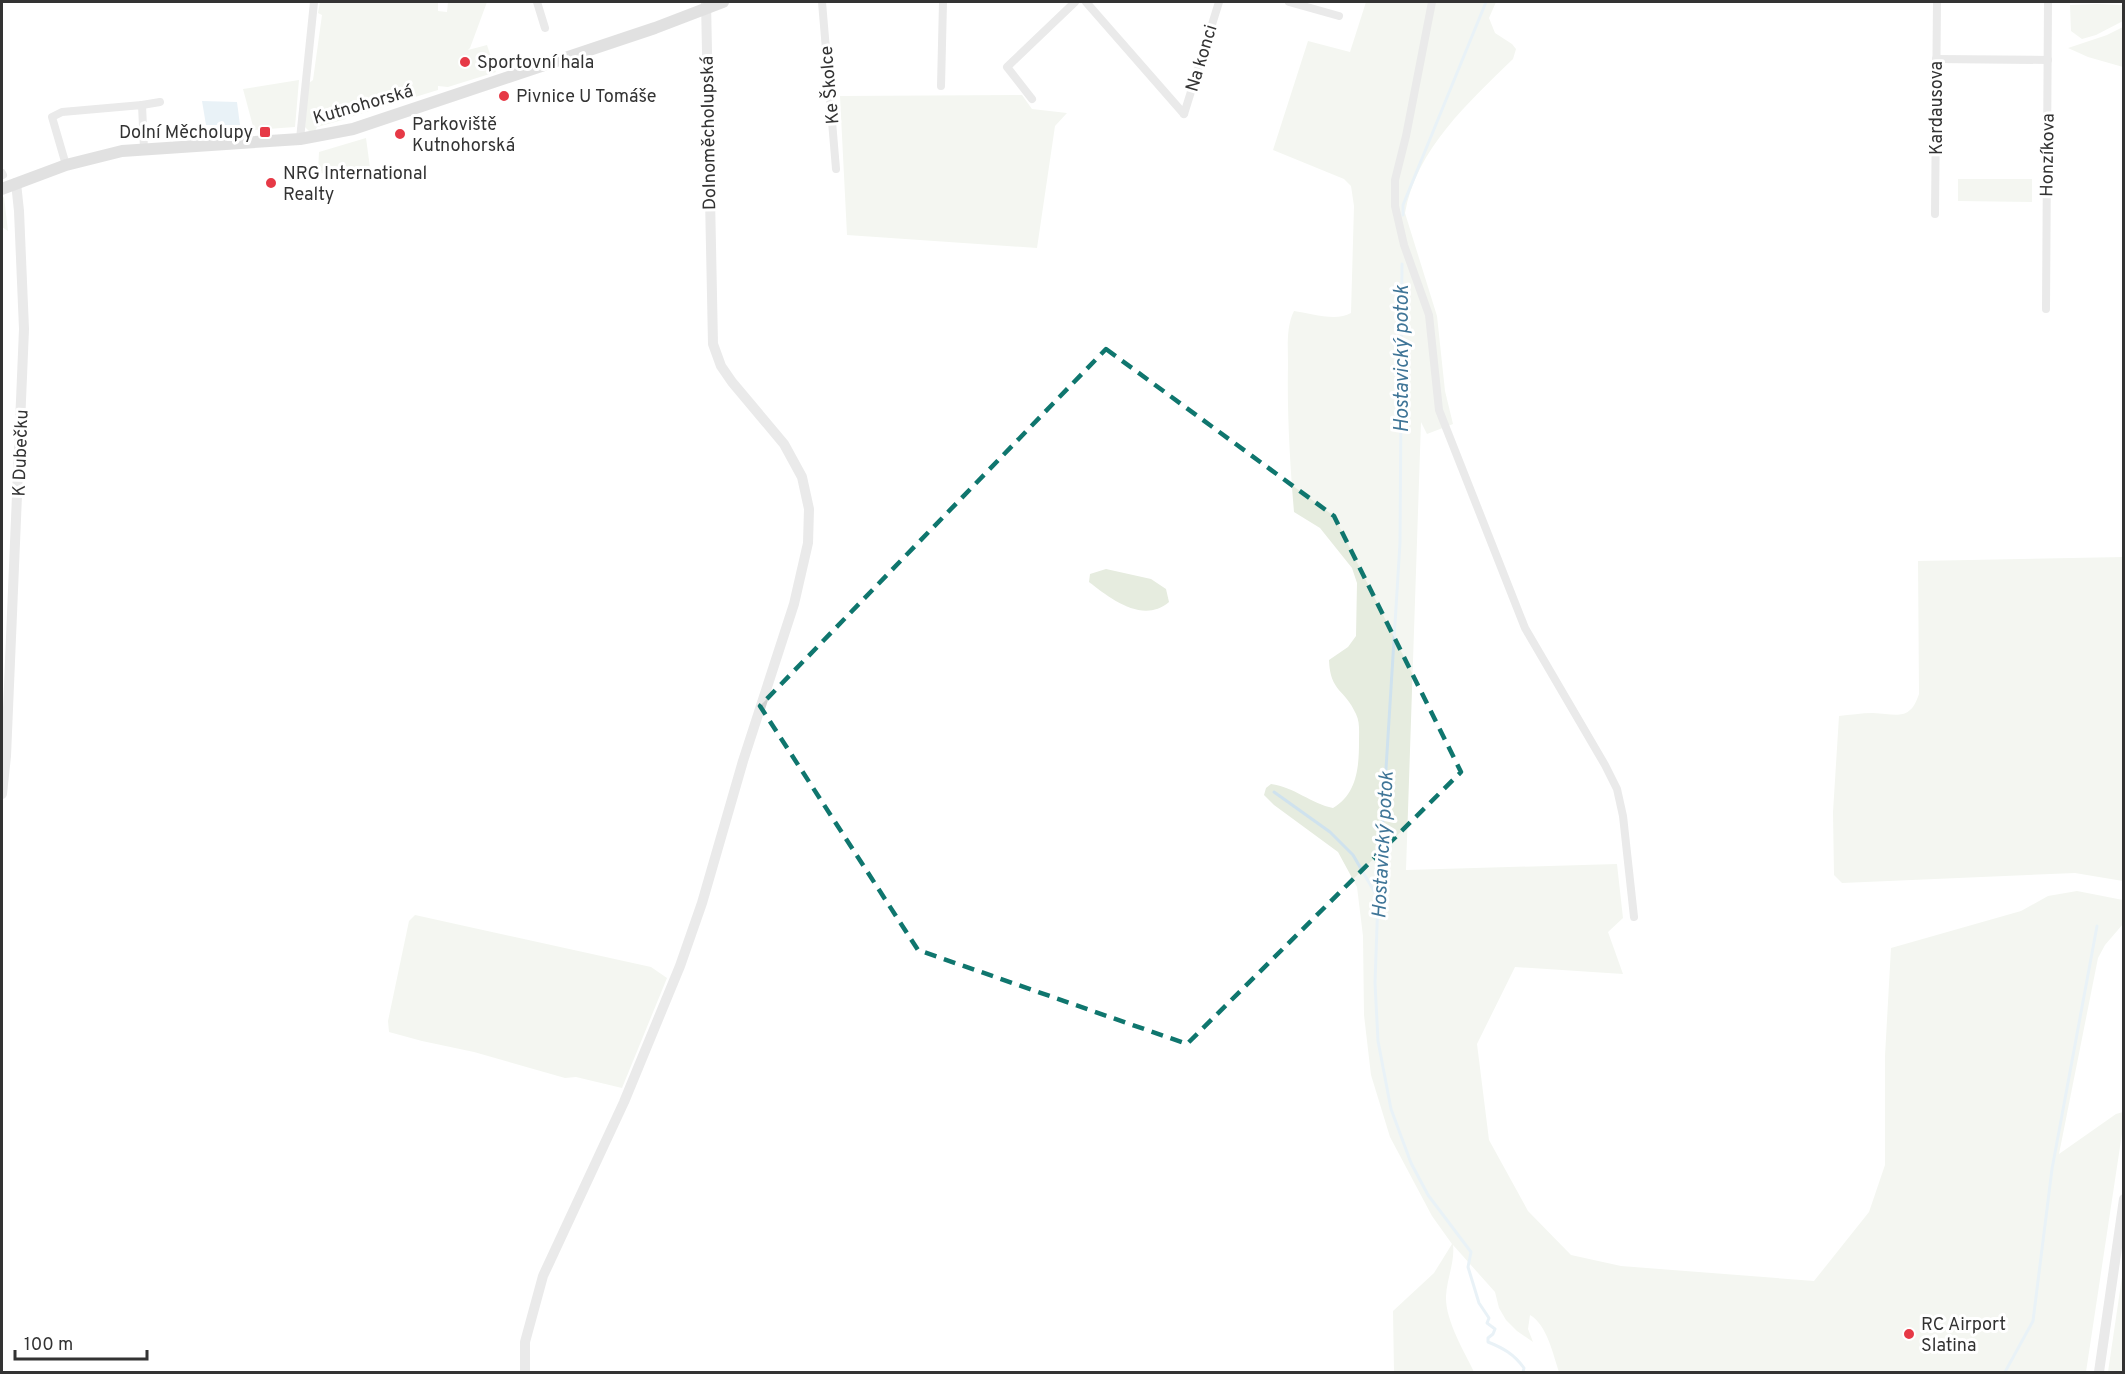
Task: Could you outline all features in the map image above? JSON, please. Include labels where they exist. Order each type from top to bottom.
[{"type":"main road","name":"Kutnohorská","points":[[2,189],[66,165],[122,151],[300,139],[334,134],[655,28],[706,5],[723,2]]},
{"type":"street","points":[[300,139],[314,2]]},
{"type":"street","points":[[537,2],[545,28]]},
{"type":"street","name":"Ke Školce","points":[[822,2],[836,169]]},
{"type":"street","points":[[941,86],[943,2]]},
{"type":"street","points":[[1032,99],[1007,67],[1076,2]]},
{"type":"street","name":"Na konci","points":[[1086,2],[1184,114],[1219,2]]},
{"type":"street","points":[[1289,2],[1339,16]]},
{"type":"street","points":[[1432,2],[1406,136],[1395,180],[1395,198],[1404,245],[1429,315],[1439,410],[1525,628],[1617,789],[1623,816],[1634,917]]},
{"type":"street","name":"Kardausova","points":[[1935,214],[1937,2]]},
{"type":"street","name":"Honzíkova","points":[[2046,309],[2048,2]]},
{"type":"street","name":"Dolnoměcholupská","points":[[525,1372],[525,1342],[543,1276],[624,1102],[680,966],[702,903],[743,761],[794,604],[808,543],[809,509],[802,477],[784,444],[732,382],[716,356],[711,332],[706,5]]},
{"type":"street","points":[[1936,59],[2048,60]]},
{"type":"street","points":[[66,165],[52,117],[62,112],[81,109],[160,102]]},
{"type":"street","points":[[142,105],[144,149]]},
{"type":"street","name":"K Dubečku","points":[[2,794],[7,733],[24,329],[20,211],[16,183]]},
{"type":"street","points":[[2099,1372],[2124,1199]]},
{"type":"highlighted area","points":[[1106,349],[1334,516],[1461,772],[1187,1044],[918,950],[760,706]]},
{"type":"shaded area","points":[[320,2],[438,2],[438,11],[447,12],[448,2],[487,2],[468,50],[487,45],[496,72],[448,87],[438,86],[438,90],[350,117],[347,112],[344,114],[346,119],[317,127],[315,131],[310,132],[305,127],[309,83],[313,80],[322,15],[318,13]]},
{"type":"shaded area","points":[[1366,2],[1496,2],[1489,18],[1495,33],[1516,49],[1513,59],[1462,110],[1432,147],[1411,190],[1405,213],[1437,316],[1445,391],[1453,424],[1427,434],[1421,422],[1406,870],[1617,864],[1623,918],[1608,932],[1623,974],[1515,967],[1477,1044],[1489,1140],[1528,1211],[1571,1255],[1621,1266],[1814,1281],[1869,1212],[1885,1165],[1885,1056],[1891,948],[2021,911],[2048,896],[2077,891],[2123,900],[2123,924],[2105,945],[2098,958],[2059,1154],[2116,1114],[2123,1112],[2123,1127],[2086,1372],[1559,1372],[1549,1340],[1536,1320],[1530,1315],[1528,1329],[1533,1342],[1506,1320],[1499,1308],[1495,1292],[1453,1245],[1446,1296],[1447,1305],[1456,1335],[1474,1372],[1394,1372],[1393,1311],[1434,1273],[1452,1244],[1432,1216],[1390,1137],[1371,1075],[1364,1015],[1363,936],[1357,887],[1338,852],[1274,805],[1264,795],[1266,788],[1271,784],[1287,788],[1333,808],[1352,788],[1357,770],[1359,724],[1352,706],[1335,685],[1329,660],[1348,647],[1356,636],[1357,583],[1352,568],[1320,528],[1294,512],[1288,384],[1289,330],[1294,311],[1331,317],[1351,313],[1354,206],[1351,186],[1344,179],[1273,150],[1308,41],[1350,52]]},
{"type":"shaded area","points":[[2070,5],[2123,5],[2123,21],[2096,35],[2082,39],[2071,31]]},
{"type":"shaded area","points":[[2123,27],[2123,67],[2088,57],[2068,48],[2107,35]]},
{"type":"shaded area","points":[[299,80],[295,127],[254,130],[243,89]]},
{"type":"shaded area","points":[[1022,95],[1032,109],[1067,113],[1055,126],[1037,248],[847,235],[840,96]]},
{"type":"shaded area","points":[[366,138],[371,175],[318,173],[319,152]]},
{"type":"shaded area","points":[[1958,179],[2032,179],[2032,202],[1958,201]]},
{"type":"shaded area","points":[[4,197],[8,231],[2,227],[2,198]]},
{"type":"shaded area","points":[[2123,557],[2123,881],[2075,873],[1842,883],[1834,875],[1833,812],[1839,716],[1907,713],[1915,703],[1919,694],[1918,561]]},
{"type":"shaded area","points":[[1106,569],[1151,579],[1166,589],[1169,602],[1149,611],[1138,610],[1117,602],[1089,582],[1090,574]]},
{"type":"shaded area","points":[[415,915],[651,967],[667,978],[622,1088],[576,1077],[565,1078],[474,1052],[389,1032],[388,1021],[409,921]]},
{"type":"shaded area","points":[[2123,1270],[2123,1372],[2108,1372]]},
{"type":"water","points":[[202,101],[237,102],[240,125],[206,125]]},
{"type":"waterway","name":"Hostavický potok","points":[[1403,215],[1403,205],[1486,2]]},
{"type":"waterway","name":"Hostavický potok","points":[[1402,264],[1400,543],[1378,898],[1375,983],[1378,1041],[1391,1109],[1411,1163],[1428,1195],[1471,1252],[1468,1267],[1479,1303],[1489,1318],[1487,1323],[1495,1329],[1488,1338],[1488,1342],[1512,1355],[1524,1368],[1523,1372]]},
{"type":"waterway","points":[[1274,792],[1330,832],[1353,855],[1378,898]]},
{"type":"waterway","points":[[2005,1372],[2033,1321],[2052,1169],[2097,926]]},
{"type":"place","name":"Sportovní hala","points":[[465,62]]},
{"type":"place","name":"Pivnice U Tomáše","points":[[504,96]]},
{"type":"place","name":"Dolní Měcholupy","points":[[265,132]]},
{"type":"place","name":"Parkoviště Kutnohorská","points":[[400,134]]},
{"type":"place","name":"NRG International Realty","points":[[271,183]]},
{"type":"place","name":"RC Airport Slatina","points":[[1909,1334]]}]
